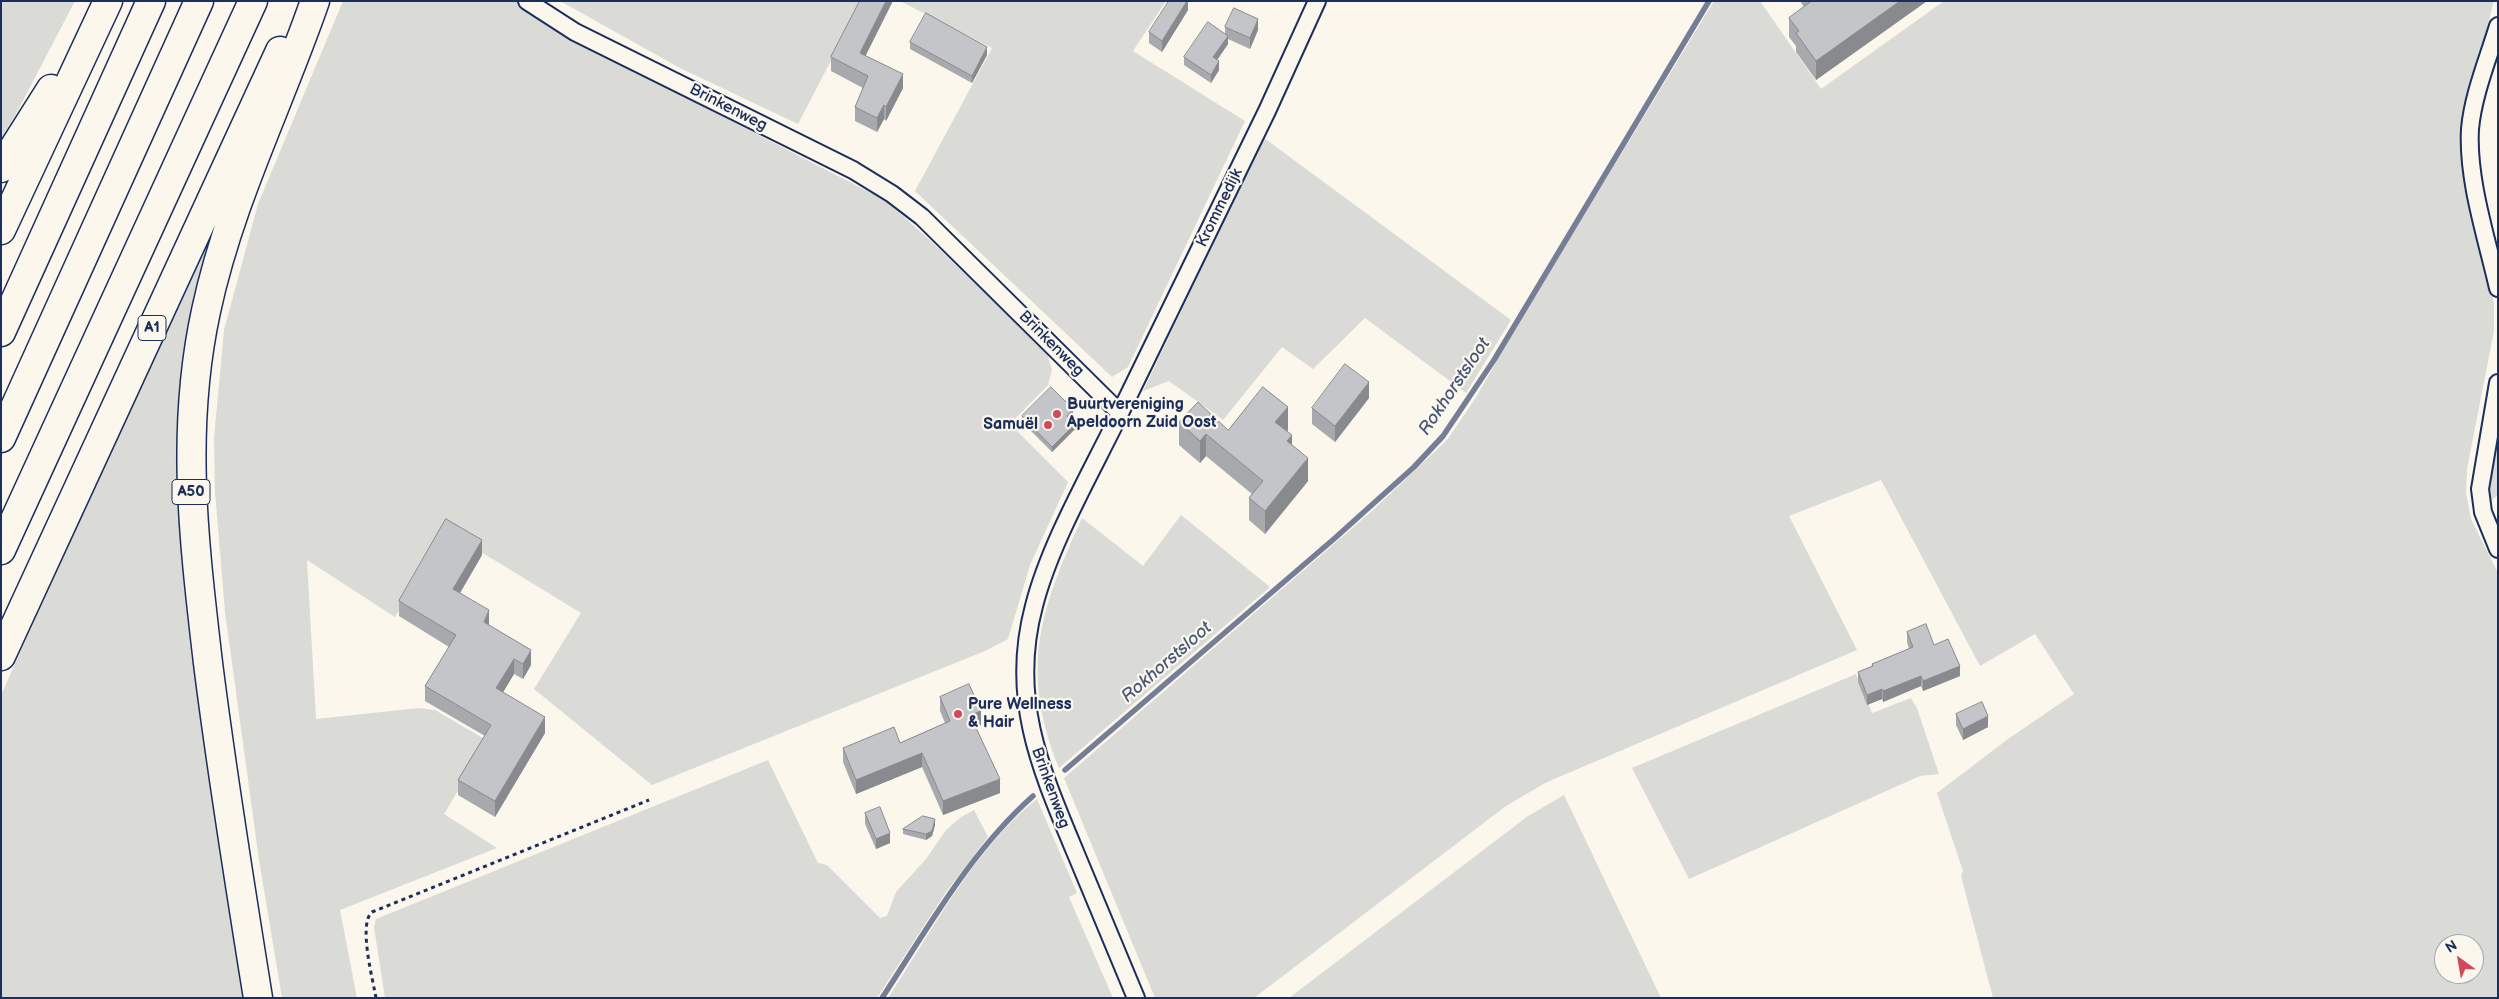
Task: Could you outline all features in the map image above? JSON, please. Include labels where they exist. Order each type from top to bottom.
[{"type":"highway","points":[[1,168],[107,1]]},
{"type":"highway","points":[[1,230],[107,1]]},
{"type":"highway","points":[[1,332],[151,1]]},
{"type":"highway","points":[[1,438],[199,1]]},
{"type":"highway","points":[[1,550],[253,1]]},
{"type":"highway","name":"A1","points":[[1,656],[304,1]]},
{"type":"highway","name":"A50","points":[[258,998],[216,724],[196,563],[191,493],[192,405],[201,340],[220,254],[251,164],[292,68],[315,1]]},
{"type":"street","name":"Brinkenweg","points":[[527,1],[575,32],[853,170],[892,194],[946,240],[1120,413],[1047,567],[1034,605],[1024,666],[1028,718],[1041,769],[1136,998]]},
{"type":"street","name":"Krommedijk","points":[[1120,413],[1267,111],[1317,1]]},
{"type":"street","points":[[2498,26],[2476,98],[2470,129],[2473,174],[2498,288]]},
{"type":"street","points":[[2498,383],[2480,489],[2483,512],[2498,549]]},
{"type":"path","points":[[376,998],[366,931],[366,918],[372,912],[649,800]]},
{"type":"shaded area","points":[[1,1],[75,1],[17,112],[1,138]]},
{"type":"shaded area","points":[[343,1],[516,1],[607,57],[877,196],[893,207],[934,244],[1047,353],[1052,370],[1048,385],[1010,424],[1068,482],[1030,565],[1008,639],[985,651],[652,785],[534,689],[581,613],[445,530],[395,617],[307,560],[316,719],[419,708],[435,710],[488,741],[444,814],[497,848],[340,910],[357,998],[282,998],[259,860],[225,612],[215,492],[214,438],[224,330],[258,204]]},
{"type":"shaded area","points":[[560,1],[862,1],[798,124],[680,68]]},
{"type":"shaded area","points":[[900,1],[1166,1],[1133,51],[1245,121],[1128,367],[1112,377],[915,191],[992,48]]},
{"type":"shaded area","points":[[1714,1],[1760,1],[1821,89],[1944,1],[2494,1],[2464,115],[2494,304],[2494,331],[2467,469],[2466,493],[2471,519],[2498,573],[2498,998],[1993,998],[1961,876],[1963,871],[1937,793],[2008,739],[2074,694],[2035,634],[1980,666],[1881,480],[1789,516],[1857,650],[1545,783],[1506,806],[1254,998],[1155,998],[1064,778],[1372,511],[1447,440],[1475,399],[1526,310]]},
{"type":"shaded area","points":[[1264,138],[1511,320],[1466,393],[1365,318],[1313,369],[1282,347],[1223,420],[1169,381],[1143,391]]},
{"type":"shaded area","points":[[231,185],[183,405],[249,998],[1,998],[1,695]]},
{"type":"shaded area","points":[[2498,427],[2498,495],[2490,501],[2490,473]]},
{"type":"shaded area","points":[[1181,515],[1270,587],[1059,768],[1047,733],[1040,700],[1038,670],[1040,640],[1055,582],[1082,518],[1143,566]]},
{"type":"shaded area","points":[[1856,674],[1872,713],[1911,698],[1917,708],[1939,774],[1920,776],[1689,879],[1632,768]]},
{"type":"shaded area","points":[[768,760],[818,863],[827,865],[880,918],[887,916],[896,892],[926,859],[946,830],[961,817],[974,810],[988,837],[946,892],[877,998],[385,998],[374,927],[376,919]]},
{"type":"shaded area","points":[[1564,795],[1661,998],[1289,998],[1528,816]]},
{"type":"shaded area","points":[[1037,799],[1077,893],[1069,897],[1113,998],[888,998],[975,865],[1015,818]]},
{"type":"building","points":[[860,1],[886,1],[860,53],[903,74],[886,107],[884,105],[877,118],[855,107],[868,76],[831,57]]},
{"type":"building","points":[[1169,1],[1187,1],[1162,41],[1149,32]]},
{"type":"building","points":[[1812,1],[1900,1],[1816,61],[1796,33],[1799,31],[1789,18]]},
{"type":"building","points":[[1234,8],[1258,19],[1250,38],[1225,27]]},
{"type":"building","points":[[926,13],[987,47],[972,76],[910,42]]},
{"type":"building","points":[[1208,22],[1228,36],[1213,57],[1219,61],[1211,75],[1184,57]]},
{"type":"building","points":[[1345,364],[1369,382],[1335,426],[1312,408]]},
{"type":"building","name":"Samuël","points":[[1051,387],[1073,409],[1067,416],[1075,424],[1052,447],[1022,416]]},
{"type":"building","points":[[1263,387],[1288,407],[1275,422],[1292,435],[1287,441],[1308,458],[1265,511],[1249,498],[1263,481],[1206,434],[1200,441],[1179,422],[1198,402],[1228,430]]},
{"type":"building","points":[[446,519],[482,540],[453,589],[489,610],[484,622],[531,650],[523,664],[514,659],[496,688],[545,717],[495,801],[458,780],[491,725],[425,686],[456,635],[399,601]]},
{"type":"building","points":[[1926,624],[1934,645],[1948,639],[1960,666],[1923,681],[1921,676],[1883,691],[1882,689],[1867,695],[1858,672],[1913,647],[1907,632]]},
{"type":"building","points":[[969,684],[981,711],[970,715],[1000,779],[943,801],[922,753],[856,780],[843,748],[894,727],[900,743],[950,721],[940,697]]},
{"type":"building","points":[[1982,702],[1988,716],[1963,729],[1956,714]]},
{"type":"building","points":[[880,807],[890,833],[876,839],[865,813]]},
{"type":"building","points":[[923,816],[935,819],[932,831],[926,834],[903,829]]},
{"type":"waterway","name":"Rokhorstsloot","points":[[1065,770],[1335,538],[1414,467],[1443,436],[1494,360],[1709,1]]},
{"type":"waterway","name":"Rokhorstsloot","points":[[882,998],[933,918],[970,866],[989,841],[1033,796]]},
{"type":"place","name":"Buurtvereniging Apeldoorn Zuid Oost","points":[[1057,414]]},
{"type":"place","name":"Samuël","points":[[1048,425]]},
{"type":"place","name":"Pure Wellness & Hair","points":[[958,714]]}]
